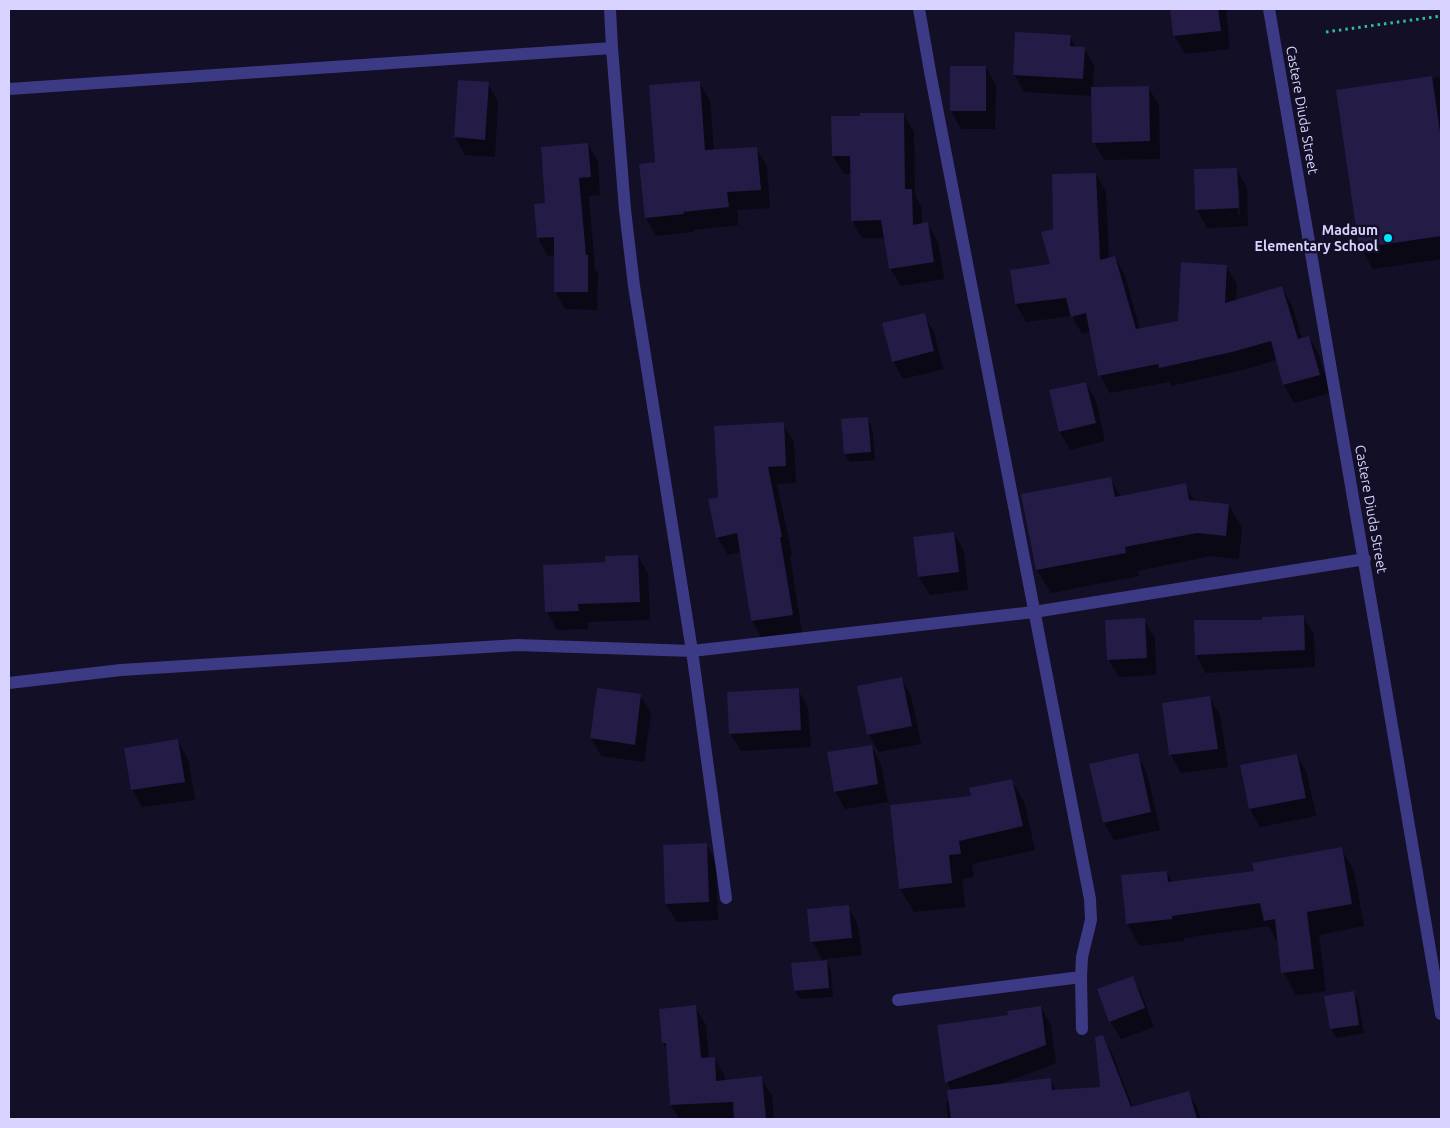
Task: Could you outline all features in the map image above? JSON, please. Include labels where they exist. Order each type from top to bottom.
[{"type":"street","points":[[610,9],[625,210],[634,286],[692,651],[726,898]]},
{"type":"street","points":[[919,9],[1090,899],[1091,920],[1082,957],[1082,1029]]},
{"type":"street","name":"Castere Diuda Street","points":[[1269,9],[1365,559],[1441,1014]]},
{"type":"street","points":[[9,89],[612,48]]},
{"type":"street","points":[[9,683],[121,670],[517,646],[692,651],[1034,612],[1365,559]]},
{"type":"street","points":[[898,1000],[1081,977]]},
{"type":"path","points":[[1326,32],[1441,16]]},
{"type":"building","points":[[1170,9],[1218,9],[1221,31],[1173,36]]},
{"type":"building","points":[[1015,32],[1071,35],[1070,46],[1085,47],[1083,79],[1013,75]]},
{"type":"building","points":[[950,66],[986,66],[986,111],[950,111]]},
{"type":"building","points":[[1432,76],[1441,139],[1441,236],[1359,248],[1336,90]]},
{"type":"building","points":[[458,80],[489,82],[485,140],[454,137]]},
{"type":"building","points":[[700,81],[705,150],[757,147],[761,190],[727,192],[729,207],[645,218],[639,164],[655,162],[649,85]]},
{"type":"building","points":[[1149,86],[1150,141],[1092,143],[1091,87]]},
{"type":"building","points":[[860,113],[904,113],[905,189],[912,189],[913,225],[928,222],[934,262],[889,269],[881,220],[851,221],[850,156],[832,156],[831,116],[860,116]]},
{"type":"building","points":[[588,143],[591,177],[579,178],[586,255],[588,255],[588,292],[554,292],[554,237],[537,238],[534,204],[545,203],[541,147]]},
{"type":"building","points":[[1237,168],[1239,208],[1195,210],[1194,169]]},
{"type":"building","points":[[1096,173],[1100,260],[1115,256],[1136,329],[1178,321],[1181,262],[1227,265],[1225,303],[1282,286],[1298,339],[1309,336],[1320,375],[1283,385],[1271,341],[1232,352],[1159,368],[1158,364],[1098,376],[1086,313],[1071,317],[1066,298],[1015,304],[1010,270],[1050,264],[1041,232],[1053,229],[1052,174]]},
{"type":"building","points":[[925,313],[934,351],[892,362],[882,323]]},
{"type":"building","points":[[1086,382],[1096,423],[1059,432],[1049,390]]},
{"type":"building","points":[[868,417],[871,452],[844,454],[841,419]]},
{"type":"building","points":[[784,422],[786,466],[768,467],[782,537],[780,537],[793,615],[751,621],[737,533],[716,538],[708,499],[718,497],[714,426]]},
{"type":"building","points":[[1111,477],[1115,497],[1186,483],[1189,500],[1229,504],[1226,536],[1197,533],[1125,547],[1126,553],[1036,570],[1021,494]]},
{"type":"building","points":[[954,532],[959,572],[918,577],[913,537]]},
{"type":"building","points":[[638,555],[640,602],[578,604],[579,611],[545,612],[543,565],[605,562],[605,556]]},
{"type":"building","points":[[1304,615],[1305,650],[1195,655],[1194,620],[1262,620],[1262,617]]},
{"type":"building","points":[[1145,618],[1147,658],[1107,660],[1105,620]]},
{"type":"building","points":[[902,677],[912,726],[867,735],[857,686]]},
{"type":"building","points":[[597,688],[641,694],[635,745],[590,738]]},
{"type":"building","points":[[799,688],[801,730],[729,734],[727,692]]},
{"type":"building","points":[[1210,696],[1218,749],[1169,755],[1162,703]]},
{"type":"building","points":[[178,739],[185,782],[131,790],[124,748]]},
{"type":"building","points":[[872,745],[878,784],[834,792],[827,752]]},
{"type":"building","points":[[1138,753],[1151,812],[1103,823],[1089,764]]},
{"type":"building","points":[[1297,754],[1306,798],[1249,809],[1240,765]]},
{"type":"building","points":[[1012,779],[1023,826],[959,841],[961,854],[949,855],[952,883],[899,889],[890,805],[971,796],[969,788]]},
{"type":"building","points":[[707,843],[709,902],[665,904],[663,845]]},
{"type":"building","points":[[1342,847],[1352,904],[1307,912],[1314,969],[1281,973],[1275,919],[1264,921],[1260,903],[1172,916],[1172,919],[1126,924],[1121,875],[1167,871],[1168,882],[1254,871],[1252,863]]},
{"type":"building","points":[[849,905],[852,938],[810,942],[807,909]]},
{"type":"building","points":[[827,960],[829,988],[794,991],[791,963]]},
{"type":"building","points":[[1133,976],[1145,1008],[1109,1022],[1097,989]]},
{"type":"building","points":[[1354,991],[1359,1025],[1330,1029],[1324,996]]},
{"type":"building","points":[[696,1005],[701,1058],[715,1057],[716,1081],[762,1076],[766,1119],[734,1119],[733,1102],[670,1105],[666,1043],[662,1043],[659,1009]]},
{"type":"building","points":[[1041,1006],[1046,1045],[945,1083],[937,1025],[1008,1015],[1007,1011]]},
{"type":"building","points":[[1103,1035],[1131,1107],[1189,1091],[1197,1119],[951,1119],[947,1090],[1051,1078],[1052,1090],[1100,1087],[1095,1037]]},
{"type":"place","name":"Madaum Elementary School","points":[[1388,238]]}]
